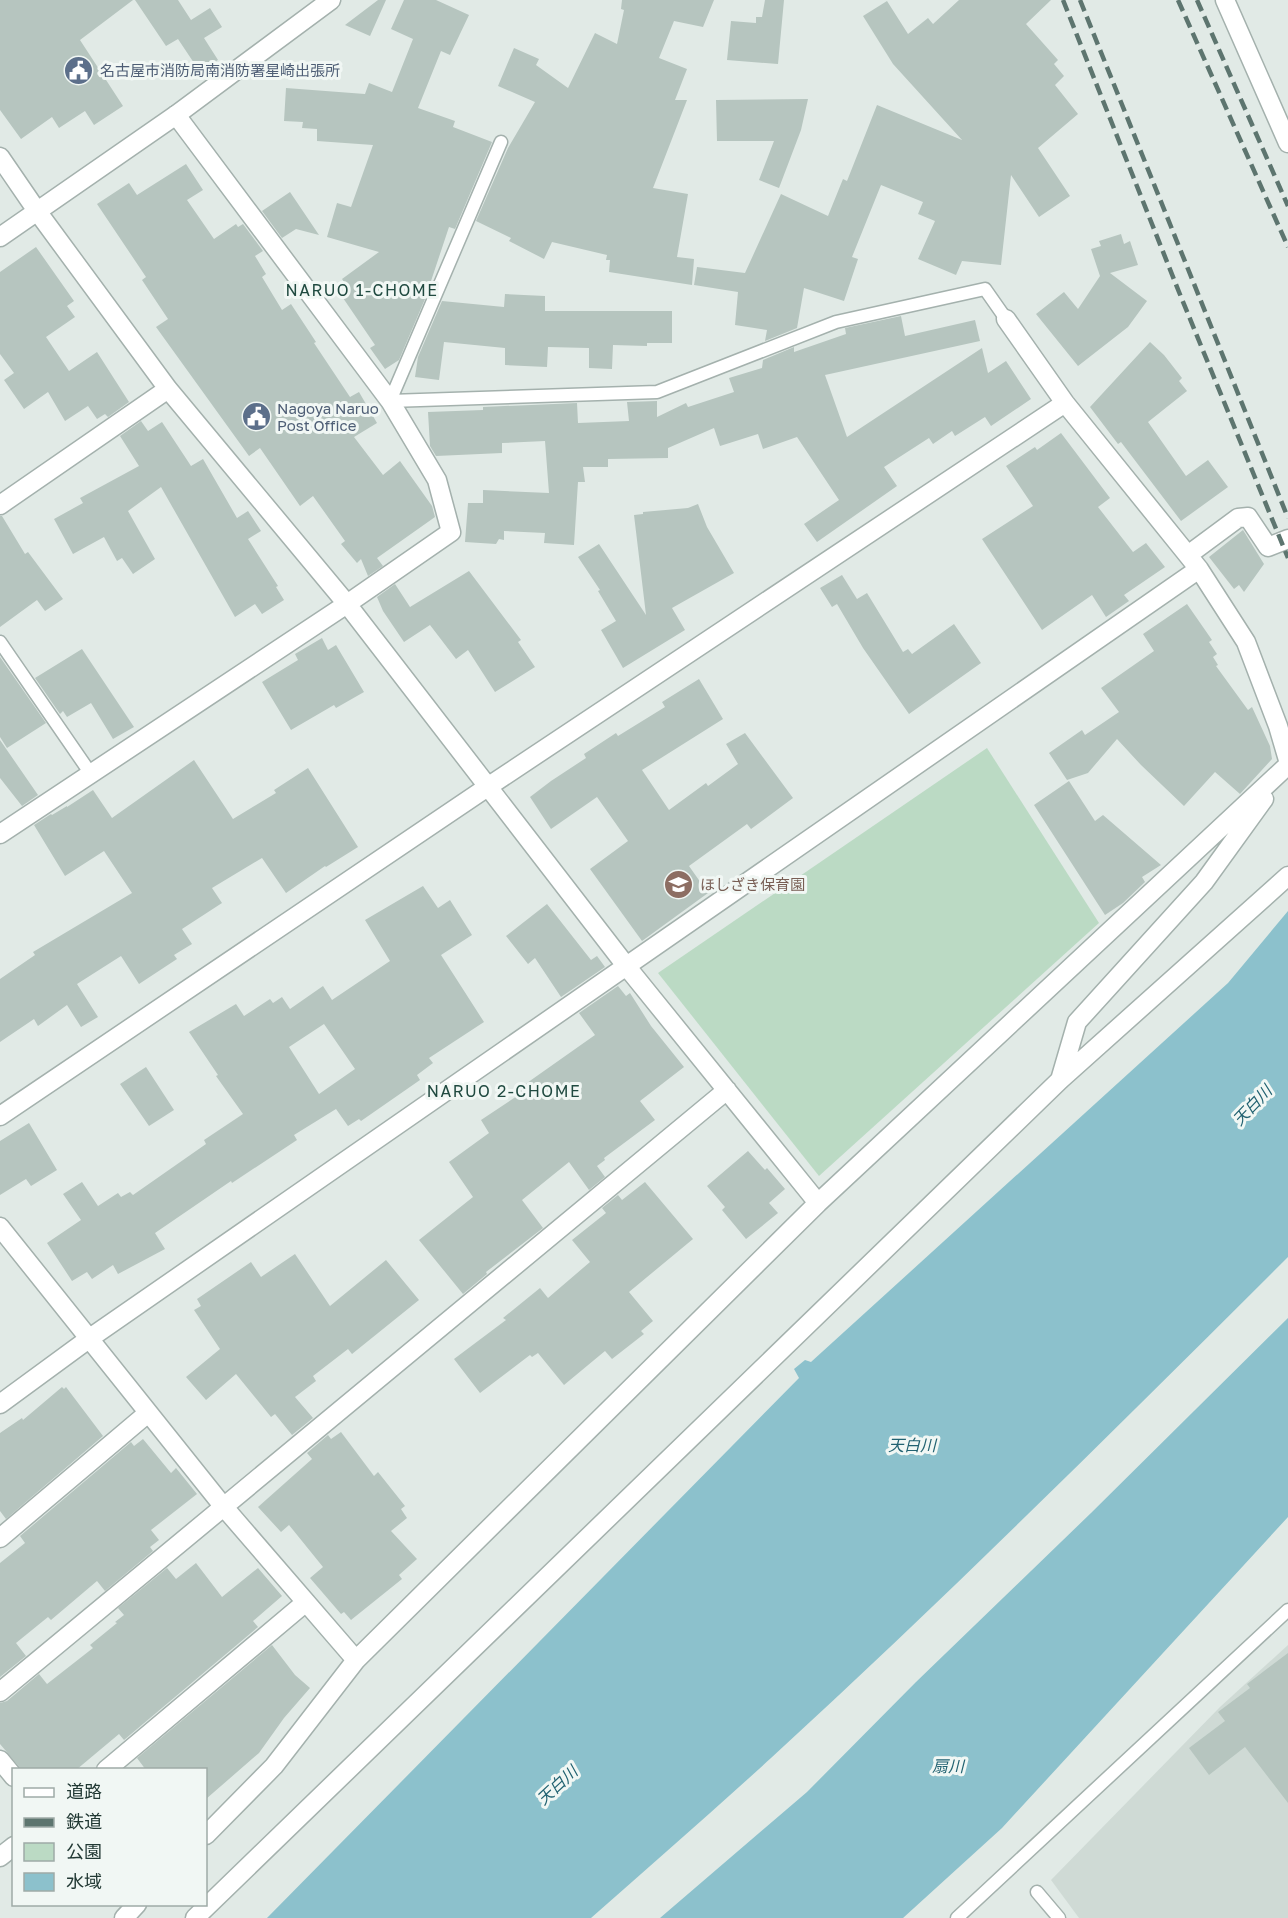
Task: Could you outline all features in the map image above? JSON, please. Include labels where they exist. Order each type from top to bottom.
[{"type":"street","points":[[0,237],[176,115],[331,0]]},
{"type":"street","points":[[1225,0],[1288,143]]},
{"type":"street","points":[[0,834],[347,604],[451,532],[438,480],[390,400],[176,115]]},
{"type":"street","points":[[0,157],[168,389],[347,604],[627,967],[818,1203]]},
{"type":"street","points":[[1006,319],[1065,403],[1199,569],[1246,642],[1278,726],[1288,760]]},
{"type":"street","points":[[0,505],[168,389]]},
{"type":"street","points":[[0,1116],[489,786],[1065,403]]},
{"type":"street","points":[[1188,555],[1238,518],[1248,517],[1268,548],[1288,539]]},
{"type":"street","points":[[0,1404],[90,1338],[1199,569]]},
{"type":"street","points":[[1060,1080],[1077,1022],[1204,882],[1288,765]]},
{"type":"street","points":[[207,1834],[274,1766],[356,1660],[818,1203],[1288,765]]},
{"type":"street","points":[[195,1918],[1060,1080],[1288,876]]},
{"type":"street","points":[[0,1692],[727,1090]]},
{"type":"street","points":[[0,1227],[223,1506],[356,1660]]},
{"type":"street","points":[[0,1538],[148,1413]]},
{"type":"street","points":[[108,1768],[306,1602]]},
{"type":"street","points":[[0,1760],[12,1775]]},
{"type":"street","points":[[0,1857],[12,1848]]},
{"type":"lane","points":[[501,142],[390,400],[657,392],[836,322],[985,289],[1006,319]]},
{"type":"lane","points":[[0,642],[91,774]]},
{"type":"lane","points":[[957,1918],[1288,1610]]},
{"type":"lane","points":[[1038,1892],[1059,1918]]},
{"type":"shaded area","points":[[1288,1645],[1288,1918],[1079,1918],[1051,1880],[1220,1707]]},
{"type":"green space","points":[[987,748],[1099,923],[819,1176],[658,973]]},
{"type":"water","name":"天白川","points":[[1288,911],[1288,1257],[1096,1447],[837,1697],[591,1918],[267,1918],[799,1378],[794,1369],[805,1360],[811,1362],[1228,983]]},
{"type":"water","name":"扇川","points":[[1288,1318],[1288,1517],[1002,1828],[903,1918],[660,1918],[807,1792],[916,1682]]},
{"type":"building","points":[[0,0],[133,0],[80,40],[123,106],[94,125],[85,111],[59,128],[52,117],[21,139],[0,110]]},
{"type":"building","points":[[135,0],[178,0],[191,20],[210,8],[222,27],[204,38],[218,60],[200,72],[178,39],[166,46]]},
{"type":"building","points":[[378,0],[386,0],[370,36],[345,25]]},
{"type":"building","points":[[404,0],[436,0],[469,15],[450,55],[441,51],[418,108],[455,121],[453,127],[492,142],[455,229],[449,227],[425,299],[399,360],[385,369],[370,348],[375,345],[341,295],[349,289],[342,279],[379,252],[327,237],[337,203],[351,207],[373,145],[317,141],[317,129],[302,128],[303,122],[284,121],[286,88],[365,94],[369,83],[392,92],[413,39],[391,29]]},
{"type":"building","points":[[622,0],[714,0],[703,27],[674,21],[659,58],[687,69],[675,100],[687,100],[653,188],[688,194],[677,257],[694,259],[692,285],[609,272],[610,260],[606,260],[607,255],[552,242],[544,259],[509,241],[511,238],[476,221],[508,148],[535,102],[498,86],[514,48],[539,59],[536,65],[568,88],[595,33],[617,44],[624,10],[621,9]]},
{"type":"building","points":[[765,0],[784,0],[778,64],[727,60],[731,21],[756,23],[756,17],[762,17]]},
{"type":"building","points":[[959,0],[1051,0],[1026,24],[1058,60],[1054,64],[1064,76],[1055,85],[1078,114],[1038,148],[1070,196],[1039,217],[1011,175],[1001,265],[962,261],[956,275],[918,259],[935,221],[918,214],[923,202],[881,185],[852,257],[858,259],[844,301],[804,288],[797,328],[765,341],[767,330],[735,325],[738,292],[694,285],[697,267],[745,273],[781,194],[828,216],[843,179],[847,181],[877,105],[962,140],[893,64],[863,16],[887,1],[908,34],[928,18],[933,24]]},
{"type":"building","points":[[808,99],[801,130],[779,188],[759,180],[774,141],[717,141],[716,100]]},
{"type":"building","points":[[186,164],[203,190],[187,200],[214,239],[236,224],[238,227],[243,224],[263,251],[255,256],[266,274],[262,277],[282,310],[291,304],[350,397],[359,392],[377,423],[354,437],[383,475],[400,461],[432,506],[435,517],[377,558],[383,566],[368,576],[361,559],[357,563],[341,544],[345,541],[313,496],[300,506],[260,448],[249,456],[156,327],[168,319],[142,280],[146,277],[97,204],[129,183],[137,195]]},
{"type":"building","points":[[290,192],[319,235],[296,229],[282,238],[262,211]]},
{"type":"building","points":[[1121,234],[1124,244],[1130,241],[1138,265],[1110,273],[1147,301],[1128,327],[1078,366],[1036,314],[1064,292],[1078,309],[1100,276],[1091,249],[1101,246],[1099,241]]},
{"type":"building","points":[[36,247],[74,301],[67,306],[75,317],[46,337],[69,371],[97,352],[129,402],[108,417],[105,414],[97,419],[88,406],[65,421],[48,392],[24,409],[4,380],[14,373],[0,354],[0,272]]},
{"type":"building","points":[[505,294],[545,296],[545,311],[672,311],[672,343],[647,343],[647,346],[613,345],[612,369],[589,368],[589,348],[548,347],[547,367],[505,365],[505,348],[444,342],[439,380],[415,377],[418,357],[442,301],[504,307]]},
{"type":"building","points":[[901,316],[905,336],[975,320],[980,341],[825,375],[847,437],[982,348],[988,373],[1006,361],[1031,399],[991,426],[985,417],[955,436],[952,431],[933,444],[929,438],[884,467],[897,486],[817,542],[804,524],[839,500],[797,437],[763,449],[758,434],[720,446],[714,428],[668,448],[668,458],[608,459],[608,467],[583,467],[585,482],[578,482],[574,545],[544,543],[545,533],[504,531],[504,540],[499,539],[496,544],[465,542],[468,503],[483,503],[483,490],[549,493],[545,441],[502,443],[502,453],[436,456],[430,446],[428,412],[577,403],[578,423],[629,421],[627,402],[657,401],[657,417],[686,403],[688,407],[734,392],[729,378],[762,368],[763,360],[794,347],[794,352],[846,334],[845,328]]},
{"type":"building","points":[[1150,342],[1164,355],[1182,378],[1179,381],[1187,391],[1148,422],[1186,476],[1208,460],[1228,487],[1181,521],[1121,442],[1118,444],[1090,407]]},
{"type":"building","points":[[141,421],[148,431],[162,422],[191,466],[203,459],[237,518],[248,511],[261,531],[248,539],[278,586],[276,587],[284,600],[262,614],[255,604],[235,617],[161,487],[128,511],[155,559],[133,574],[122,558],[117,561],[104,537],[73,554],[54,519],[83,503],[80,498],[139,466],[120,436]]},
{"type":"building","points":[[1061,433],[1110,498],[1098,507],[1133,552],[1146,543],[1165,567],[1124,595],[1129,601],[1106,617],[1092,595],[1042,630],[982,539],[1033,506],[1006,466],[1035,447],[1037,450]]},
{"type":"building","points":[[698,504],[707,527],[734,573],[672,608],[685,630],[623,668],[601,630],[616,621],[598,591],[600,590],[578,557],[599,544],[646,615],[634,515],[643,514],[643,512],[688,508]]},
{"type":"building","points":[[0,516],[25,554],[28,552],[63,599],[45,611],[37,600],[0,627]]},
{"type":"building","points":[[1243,530],[1264,564],[1244,592],[1239,585],[1234,589],[1209,557]]},
{"type":"building","points":[[469,571],[521,640],[518,642],[535,667],[495,692],[468,650],[456,659],[430,625],[404,642],[383,611],[377,597],[395,584],[410,607]]},
{"type":"building","points":[[842,575],[857,599],[867,593],[903,652],[908,649],[912,654],[954,624],[981,663],[909,714],[863,648],[837,604],[832,607],[820,588]]},
{"type":"building","points":[[1187,604],[1212,640],[1209,642],[1217,654],[1213,657],[1218,665],[1216,666],[1248,710],[1252,707],[1270,746],[1272,759],[1240,794],[1215,772],[1184,806],[1117,739],[1088,773],[1067,780],[1049,753],[1082,730],[1085,735],[1119,712],[1101,688],[1154,651],[1143,634]]},
{"type":"building","points":[[322,638],[328,650],[336,645],[364,692],[336,708],[334,705],[291,730],[262,682],[298,660],[295,654]]},
{"type":"building","points":[[82,649],[134,727],[113,739],[91,703],[67,717],[63,711],[60,714],[35,678]]},
{"type":"building","points":[[0,657],[46,723],[7,748],[0,737]]},
{"type":"building","points":[[699,679],[723,719],[642,770],[669,810],[706,783],[708,786],[738,764],[726,744],[745,733],[793,798],[751,829],[747,824],[689,866],[708,893],[642,941],[590,869],[628,841],[597,797],[551,829],[530,797],[586,758],[584,754],[616,733],[618,736],[665,707],[662,702]]},
{"type":"building","points":[[0,740],[38,795],[22,806],[0,778]]},
{"type":"building","points":[[194,760],[233,819],[276,793],[274,790],[308,768],[358,847],[286,893],[262,858],[212,888],[222,903],[182,929],[192,944],[174,955],[177,959],[139,984],[121,956],[77,984],[98,1017],[81,1027],[67,1005],[38,1026],[34,1019],[0,1042],[0,979],[35,955],[33,952],[132,893],[104,851],[65,876],[34,825],[93,790],[112,818]]},
{"type":"building","points":[[1069,781],[1095,821],[1103,815],[1161,865],[1142,877],[1145,882],[1123,903],[1105,915],[1034,805]]},
{"type":"building","points":[[423,886],[438,908],[450,900],[472,935],[441,955],[484,1022],[429,1058],[433,1063],[417,1075],[420,1080],[361,1121],[359,1119],[348,1126],[336,1109],[294,1135],[297,1140],[232,1183],[231,1181],[155,1233],[165,1249],[118,1274],[113,1265],[92,1279],[87,1272],[72,1281],[47,1243],[81,1220],[63,1194],[82,1182],[98,1206],[118,1193],[121,1197],[130,1192],[133,1195],[206,1144],[204,1140],[243,1114],[189,1032],[236,1004],[244,1016],[270,999],[273,1003],[282,997],[290,1009],[323,986],[332,1000],[390,961],[365,920]],"holes":[[[324,1024],[355,1069],[319,1094],[289,1047]]]},
{"type":"building","points":[[547,904],[591,960],[597,956],[605,967],[561,997],[535,958],[528,964],[506,936]]},
{"type":"building","points":[[618,986],[626,996],[630,993],[651,1026],[684,1067],[640,1101],[655,1120],[604,1158],[605,1160],[597,1166],[605,1177],[589,1190],[569,1162],[522,1200],[543,1228],[486,1272],[487,1274],[463,1294],[419,1240],[473,1197],[449,1162],[489,1133],[481,1120],[520,1094],[517,1090],[595,1035],[579,1013]]},
{"type":"building","points":[[146,1067],[174,1110],[149,1126],[120,1084]]},
{"type":"building","points":[[29,1123],[57,1170],[31,1186],[26,1179],[0,1195],[0,1141]]},
{"type":"building","points":[[748,1151],[785,1189],[769,1203],[778,1213],[746,1239],[722,1210],[725,1207],[707,1186]]},
{"type":"building","points":[[645,1182],[693,1239],[629,1292],[653,1321],[641,1331],[644,1334],[612,1359],[605,1351],[564,1385],[538,1353],[532,1357],[530,1355],[480,1393],[454,1359],[506,1320],[503,1318],[540,1288],[548,1298],[590,1262],[572,1240],[606,1213],[602,1208],[618,1195],[622,1200]]},
{"type":"building","points":[[295,1254],[330,1306],[386,1260],[419,1300],[352,1354],[348,1349],[313,1376],[316,1381],[295,1397],[313,1418],[292,1435],[275,1414],[271,1417],[236,1374],[206,1400],[186,1377],[220,1349],[194,1310],[201,1306],[197,1299],[251,1262],[261,1277]]},
{"type":"building","points":[[62,1387],[64,1389],[66,1387],[103,1436],[6,1519],[0,1511],[0,1433],[22,1418],[23,1420]]},
{"type":"building","points":[[341,1432],[374,1476],[378,1472],[405,1506],[401,1509],[407,1518],[391,1531],[417,1559],[399,1575],[402,1579],[351,1620],[344,1612],[341,1614],[310,1578],[323,1567],[289,1525],[281,1532],[258,1507],[312,1459],[307,1453],[328,1435],[331,1439]]},
{"type":"building","points":[[143,1439],[171,1473],[176,1468],[197,1494],[151,1530],[159,1540],[150,1547],[153,1551],[105,1591],[97,1581],[51,1620],[48,1617],[16,1643],[26,1656],[0,1677],[0,1563],[25,1543],[20,1536],[131,1442],[134,1446]]},
{"type":"building","points":[[196,1563],[222,1597],[258,1568],[282,1596],[253,1621],[258,1627],[124,1740],[119,1734],[78,1768],[20,1768],[0,1744],[0,1703],[7,1701],[39,1674],[47,1684],[93,1648],[90,1645],[124,1615],[118,1608],[167,1568],[176,1579]]},
{"type":"building","points":[[272,1645],[295,1675],[310,1688],[284,1718],[259,1753],[207,1798],[207,1768],[144,1768],[137,1758]]},
{"type":"building","points":[[1288,1653],[1288,1803],[1245,1747],[1209,1775],[1189,1748],[1225,1721],[1218,1712],[1250,1688],[1247,1684]]},
{"type":"railway","points":[[1063,0],[1288,558]]},
{"type":"railway","points":[[1080,0],[1288,518]]},
{"type":"railway","points":[[1178,0],[1288,247]]},
{"type":"railway","points":[[1197,0],[1288,206]]},
{"type":"place","name":"名古屋市消防局南消防署星崎出張所","points":[[79,70]]},
{"type":"place","name":"Nagoya Naruo Post Office","points":[[256,417]]},
{"type":"place","name":"ほしざき保育園","points":[[679,884]]},
{"type":"district","name":"NARUO 1-CHOME","points":[[362,290]]},
{"type":"district","name":"NARUO 2-CHOME","points":[[504,1091]]}]
